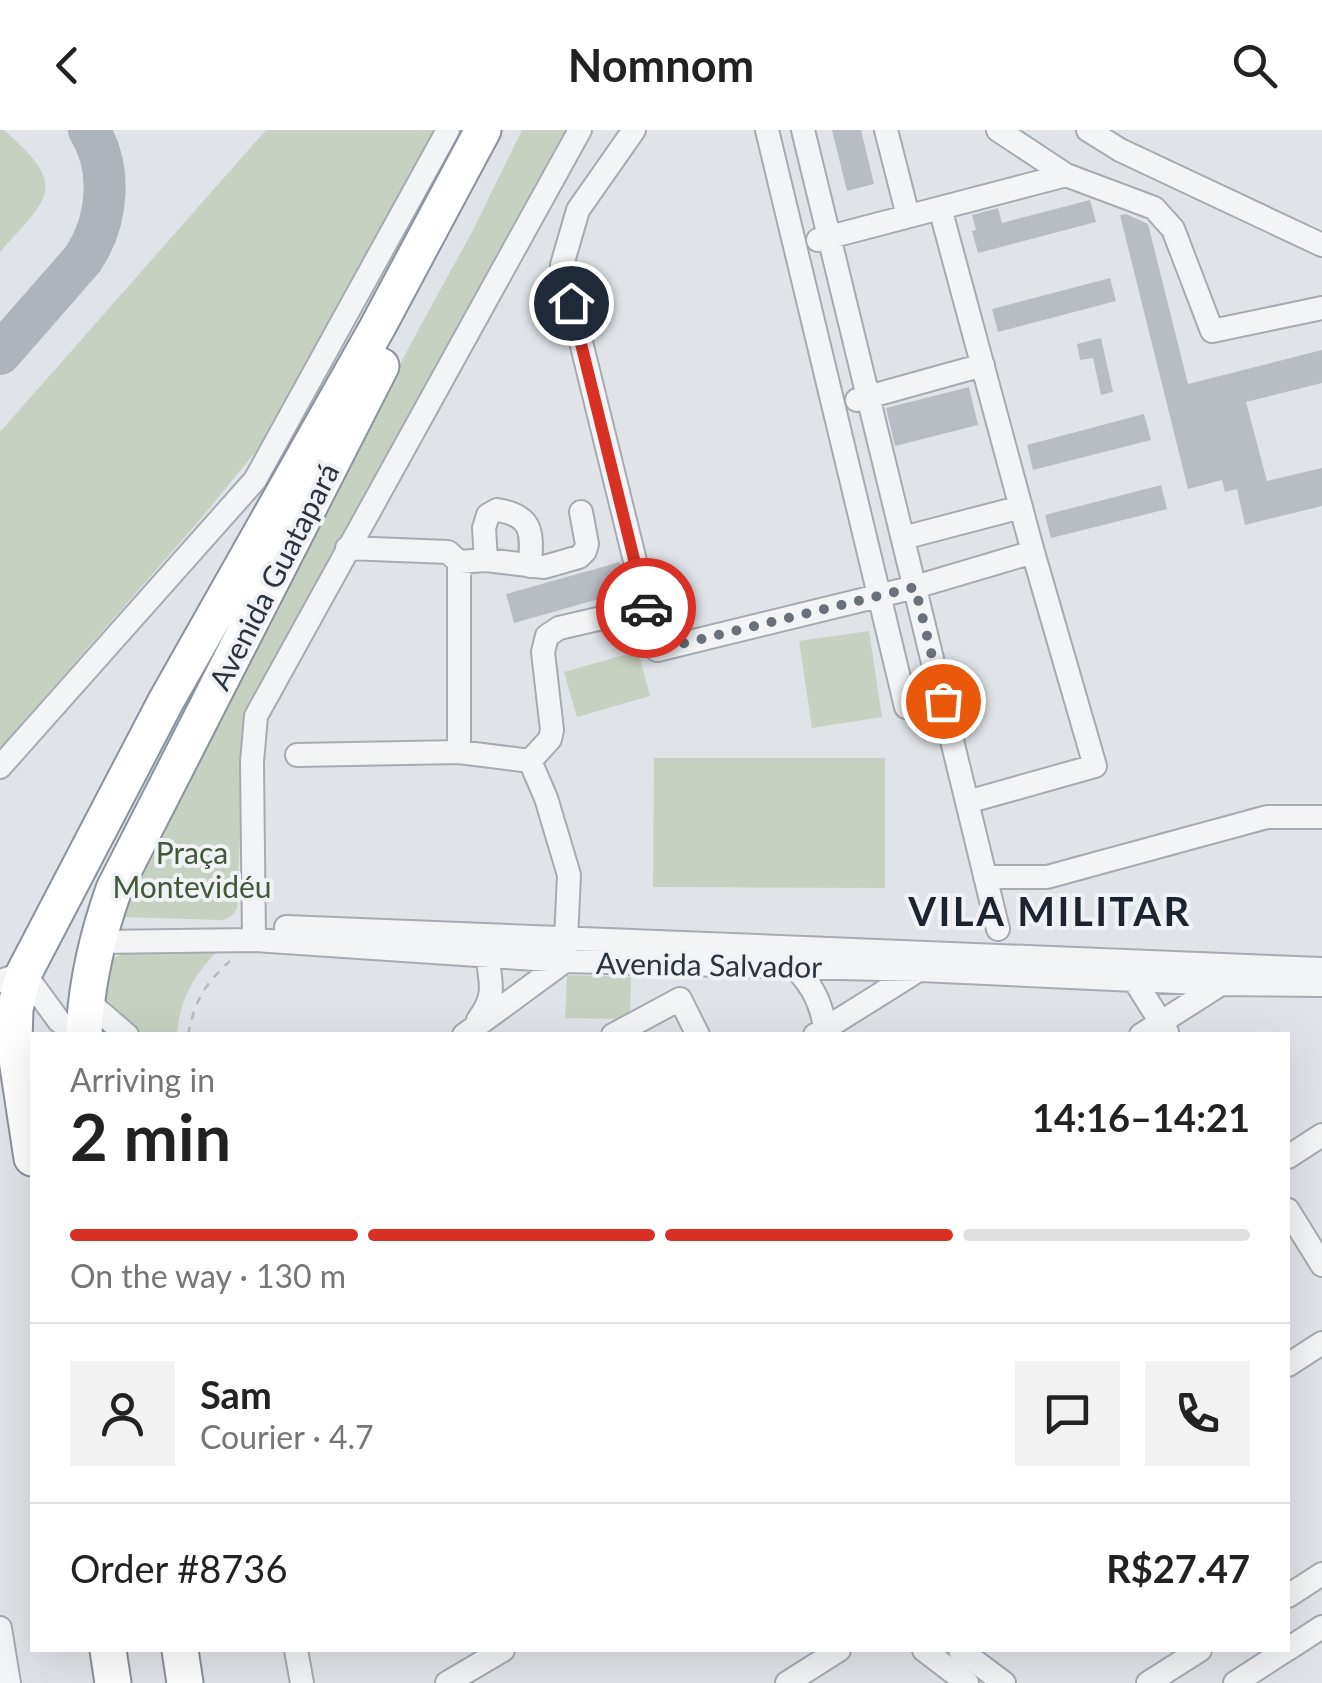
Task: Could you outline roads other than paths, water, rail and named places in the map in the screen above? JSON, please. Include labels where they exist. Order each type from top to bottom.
[{"type":"highway","name":"Avenida Guatapará","points":[[9,1007],[166,702],[377,328],[483,130]]},
{"type":"highway","name":"Avenida Guatapará","points":[[81,1032],[99,934],[125,865],[503,130]]},
{"type":"highway","points":[[166,702],[198,722]]},
{"type":"highway","points":[[9,1007],[9,1069],[30,1150]]},
{"type":"highway","points":[[108,1652],[112,1683]]},
{"type":"highway","points":[[180,1652],[186,1683]]},
{"type":"street","points":[[0,767],[255,480],[448,130]]},
{"type":"street","name":"Avenida Guatapará","points":[[254,933],[252,762],[256,716],[580,130]]},
{"type":"street","points":[[634,130],[578,210],[562,264],[656,650],[915,587],[1033,552]]},
{"type":"street","points":[[768,130],[906,706],[943,701]]},
{"type":"street","points":[[803,130],[998,930]]},
{"type":"street","points":[[886,130],[908,216]]},
{"type":"street","points":[[998,130],[1066,175],[1154,208],[1173,229],[1212,331],[1322,308]]},
{"type":"street","points":[[1088,130],[1120,150],[1322,246]]},
{"type":"street","points":[[794,245],[1066,175]]},
{"type":"street","points":[[940,208],[1095,766],[967,802]]},
{"type":"street","points":[[834,406],[982,365]]},
{"type":"street","points":[[903,538],[1021,508]]},
{"type":"street","points":[[486,560],[484,528],[488,515],[496,510],[523,518],[529,526],[530,566]]},
{"type":"street","points":[[458,562],[486,560],[544,567],[580,557],[587,544],[581,512]]},
{"type":"street","points":[[347,548],[448,552],[458,562],[459,752]]},
{"type":"street","points":[[530,761],[550,739],[552,730],[543,652],[546,636],[559,628],[602,618]]},
{"type":"street","points":[[297,755],[459,752],[530,761]]},
{"type":"street","points":[[468,1032],[565,949],[570,876],[530,761]]},
{"type":"street","points":[[986,877],[1047,877],[1267,816],[1322,817]]},
{"type":"street","name":"Avenida Salvador","points":[[99,934],[254,933],[488,947],[944,954],[1131,970],[1220,984],[1322,985]]},
{"type":"street","points":[[468,1032],[490,1004],[488,947]]},
{"type":"street","name":"Avenida Salvador","points":[[565,949],[794,966],[920,970],[1322,969]]},
{"type":"street","points":[[794,966],[817,997],[820,1032],[944,954]]},
{"type":"street","points":[[1131,970],[1156,1031],[1220,984]]},
{"type":"street","points":[[85,998],[124,1032]]},
{"type":"street","points":[[619,1032],[680,999],[696,1032]]},
{"type":"street","points":[[9,1007],[59,1022],[76,1032]]},
{"type":"street","points":[[1290,1156],[1322,1135]]},
{"type":"street","points":[[1290,1213],[1322,1265]]},
{"type":"street","points":[[1290,1363],[1322,1343]]},
{"type":"street","points":[[1290,1595],[1322,1574]]},
{"type":"street","points":[[1290,1648],[1322,1627]]},
{"type":"street","points":[[0,1628],[9,1683]]},
{"type":"street","points":[[296,1652],[302,1683]]},
{"type":"street","points":[[447,1683],[500,1652]]},
{"type":"street","points":[[787,1683],[836,1652]]},
{"type":"street","points":[[927,1652],[967,1683]]},
{"type":"street","points":[[963,1652],[1004,1683]]},
{"type":"street","points":[[1148,1683],[1197,1652]]},
{"type":"street","points":[[1235,1683],[1284,1652]]},
{"type":"district","name":"VILA MILITAR","points":[[1050,911]]},
{"type":"park label","name":"Praça Montevidéu","points":[[192,869]]}]
